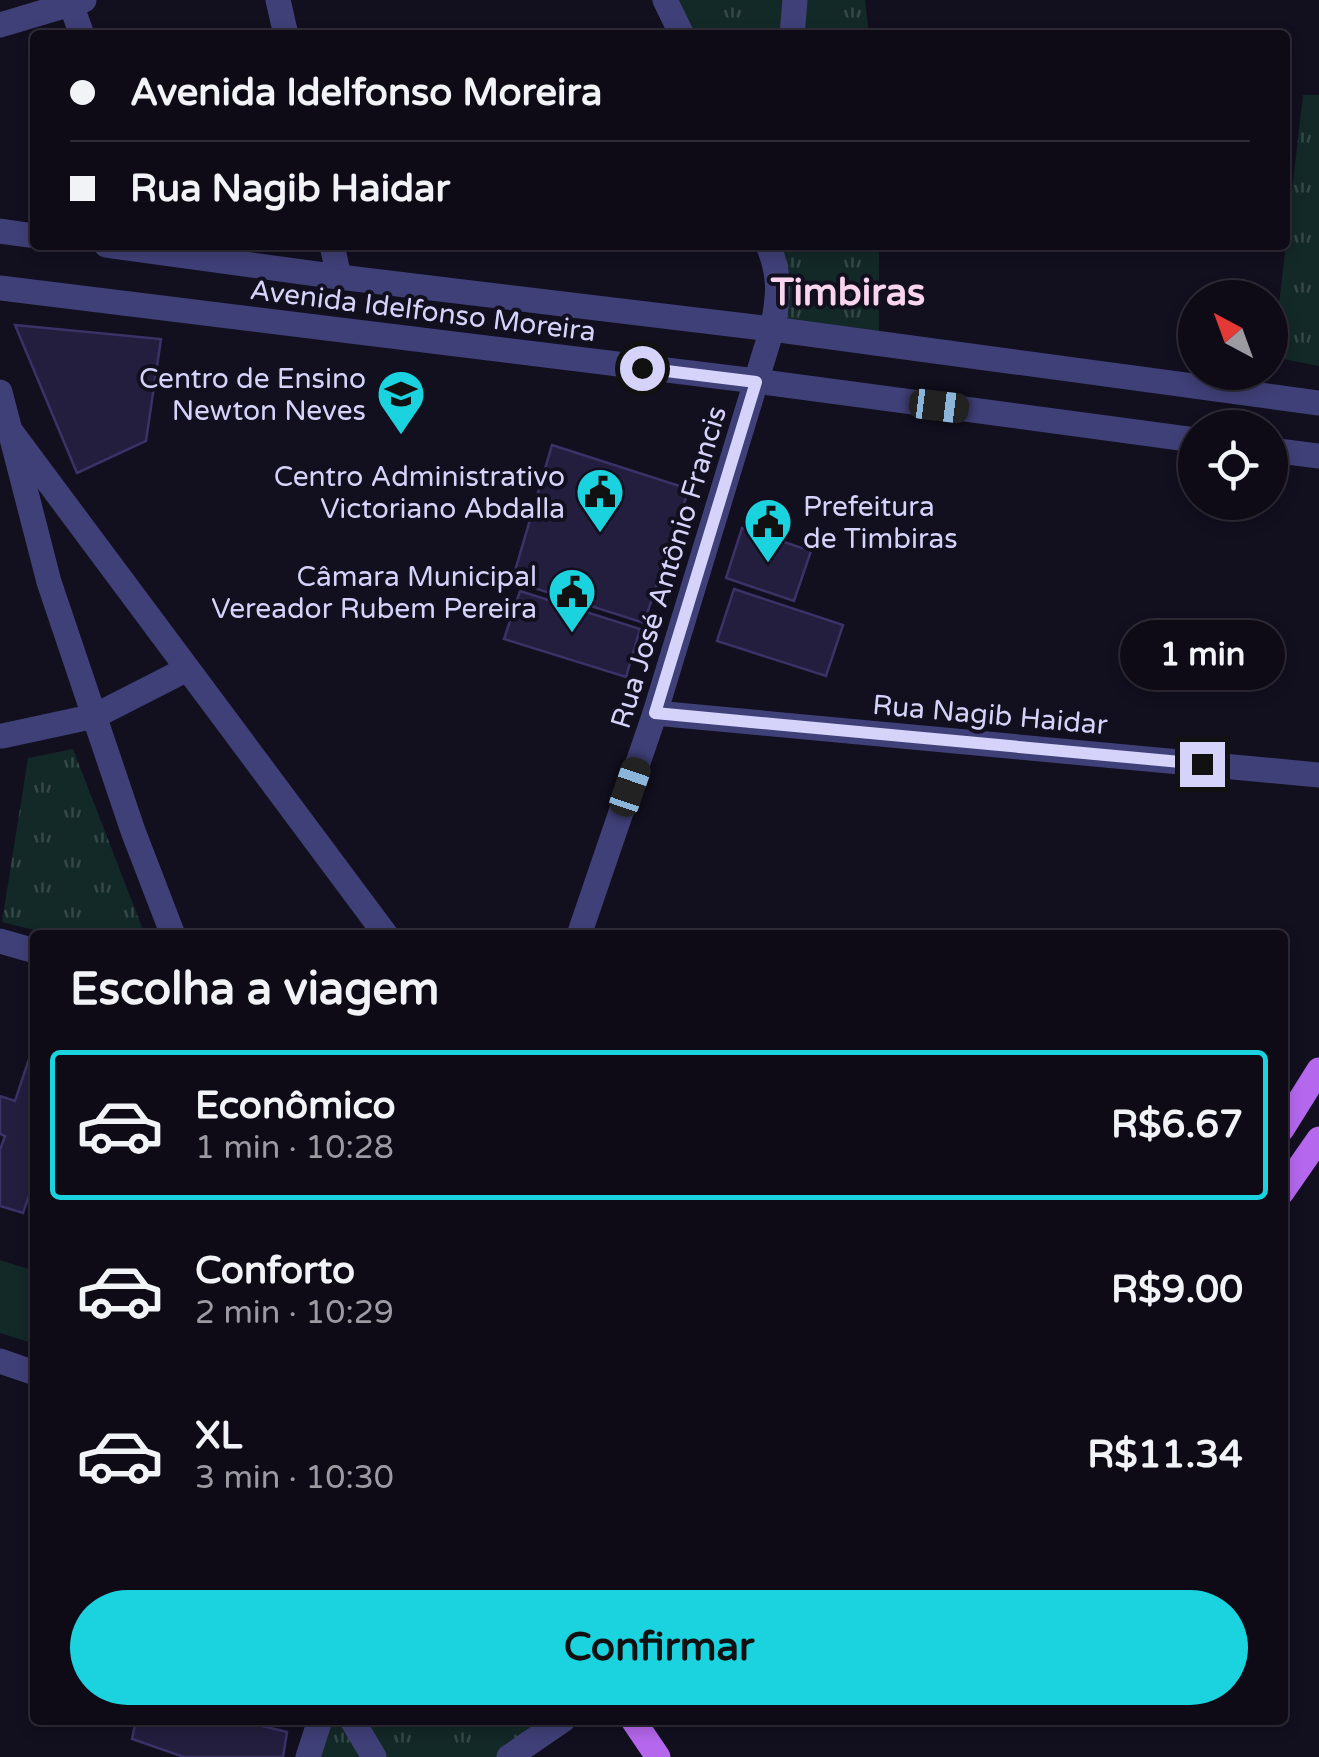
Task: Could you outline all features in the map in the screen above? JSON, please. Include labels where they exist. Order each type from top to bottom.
[{"type":"main road","points":[[1288,1119],[1319,1070]]},
{"type":"main road","points":[[1288,1184],[1319,1140]]},
{"type":"main road","points":[[636,1725],[658,1757]]},
{"type":"street","points":[[278,0],[285,30]]},
{"type":"street","points":[[666,0],[680,30]]},
{"type":"street","points":[[792,30],[795,0]]},
{"type":"street","points":[[0,25],[77,2],[81,30]]},
{"type":"street","points":[[0,231],[30,235]]},
{"type":"street","name":"Avenida Idelfonso Moreira","points":[[158,250],[339,277],[772,329],[1319,402]]},
{"type":"street","points":[[333,250],[339,277]]},
{"type":"street","name":"Rua José Antônio Francis","points":[[581,930],[655,713],[772,329],[779,296],[772,250]]},
{"type":"street","name":"Avenida Idelfonso Moreira","points":[[0,288],[1178,438]]},
{"type":"street","points":[[0,392],[50,582],[133,830],[171,930]]},
{"type":"street","points":[[12,433],[382,930]]},
{"type":"street","points":[[1288,452],[1319,456]]},
{"type":"street","points":[[1,739],[95,716],[187,669]]},
{"type":"street","name":"Rua Nagib Haidar","points":[[655,713],[1319,775]]},
{"type":"street","points":[[0,940],[30,949]]},
{"type":"street","points":[[0,1361],[30,1371]]},
{"type":"street","points":[[308,1757],[318,1725]]},
{"type":"street","points":[[355,1725],[374,1757]]},
{"type":"street","points":[[509,1757],[556,1725]]},
{"type":"green space","points":[[662,0],[865,0],[868,30],[676,30]]},
{"type":"green space","points":[[1303,95],[1319,95],[1319,366],[1288,360],[1288,280],[1282,280],[1285,250],[1290,250],[1290,209]]},
{"type":"green space","points":[[771,250],[879,250],[879,341],[773,325]]},
{"type":"green space","points":[[73,749],[143,930],[34,930],[2,922],[28,758]]},
{"type":"green space","points":[[0,1260],[30,1269],[30,1342],[0,1333]]},
{"type":"green space","points":[[318,1725],[556,1725],[509,1757],[308,1757]]},
{"type":"building","points":[[15,325],[161,339],[146,441],[77,473]]},
{"type":"building","name":"Centro Administrativo Victoriano Abdalla","points":[[552,445],[689,489],[644,623],[512,581]]},
{"type":"building","name":"Prefeitura de Timbiras","points":[[742,528],[811,551],[794,601],[726,578]]},
{"type":"building","points":[[734,589],[843,625],[826,676],[717,641]]},
{"type":"building","name":"Câmara Municipal Vereador Rubem Pereira","points":[[520,591],[640,629],[626,677],[504,639]]},
{"type":"building","points":[[30,1056],[30,1193],[23,1213],[0,1206],[0,1150],[5,1136],[0,1134],[0,1096],[15,1101]]},
{"type":"building","points":[[135,1725],[258,1725],[287,1732],[283,1757],[184,1757],[132,1739]]},
{"type":"place","name":"Centro de Ensino Newton Neves","points":[[401,436]]},
{"type":"place","name":"Centro Administrativo Victoriano Abdalla","points":[[600,534]]},
{"type":"place","name":"Prefeitura de Timbiras","points":[[768,564]]},
{"type":"place","name":"Câmara Municipal Vereador Rubem Pereira","points":[[572,634]]},
{"type":"district","name":"Timbiras","points":[[848,292]]},
{"type":"route","points":[[642,368],[756,382],[655,713],[1202,764]]}]
